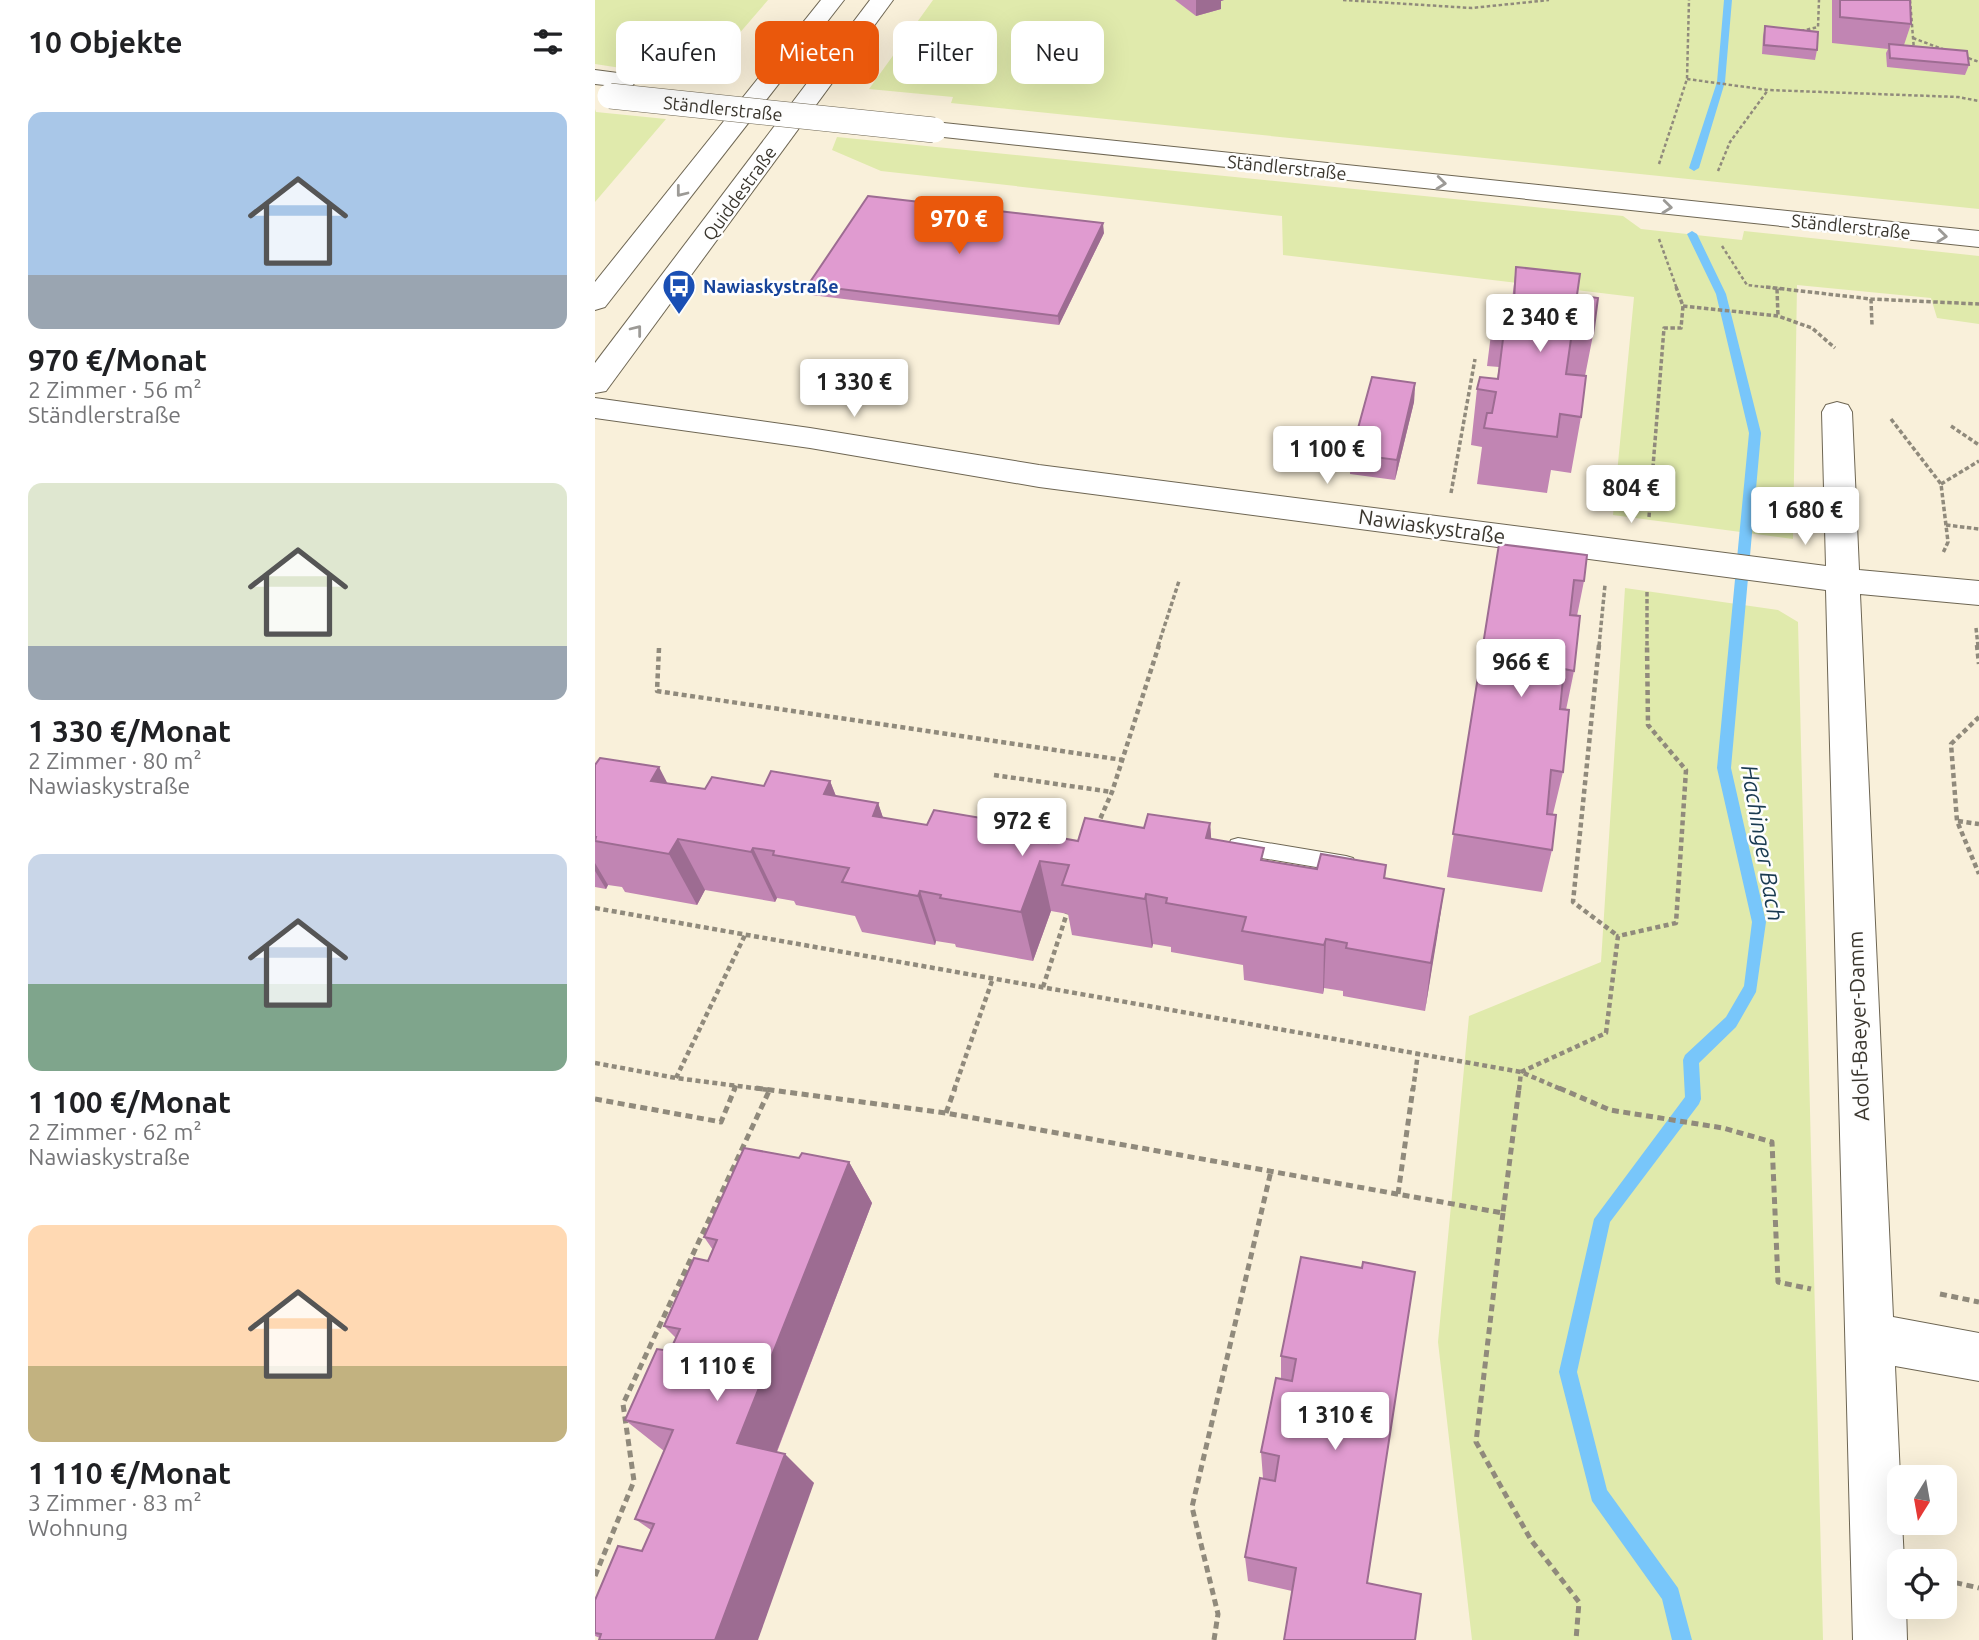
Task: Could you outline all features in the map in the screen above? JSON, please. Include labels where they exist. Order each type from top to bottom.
[{"type":"main road","points":[[600,290],[833,0]]},
{"type":"main road","name":"Quiddestraße","points":[[595,384],[882,0]]},
{"type":"main road","name":"Ständlerstraße","points":[[606,87],[1979,220]]},
{"type":"main road","name":"Ständlerstraße","points":[[939,121],[1979,239]]},
{"type":"main road","name":"Nawiaskystraße","points":[[595,408],[810,438],[1039,476],[1842,580],[1979,593]]},
{"type":"main road","name":"Adolf-Baeyer-Damm","points":[[1837,412],[1880,1640]]},
{"type":"main road","points":[[1869,1337],[1979,1357]]},
{"type":"lane","points":[[1221,843],[1371,868]]},
{"type":"path","points":[[1343,0],[1420,8],[1491,8],[1549,0]]},
{"type":"path","points":[[1659,164],[1687,79],[1689,0]]},
{"type":"path","points":[[1797,32],[1818,27],[1819,0]]},
{"type":"path","points":[[1910,0],[1915,51]]},
{"type":"path","points":[[1913,38],[1948,51]]},
{"type":"path","points":[[1959,55],[1979,62]]},
{"type":"path","points":[[1687,79],[1768,90],[1958,97],[1979,101]]},
{"type":"path","points":[[1718,172],[1730,142],[1768,90]]},
{"type":"path","points":[[1609,550],[1573,902],[1618,936],[1676,923],[1686,770],[1648,725],[1646,554],[1664,328],[1681,328],[1682,306],[1655,228]]},
{"type":"path","points":[[1715,236],[1747,285],[1871,299],[1979,304]]},
{"type":"path","points":[[1777,289],[1778,316]]},
{"type":"path","points":[[1871,299],[1872,325]]},
{"type":"path","points":[[1682,306],[1778,316],[1812,328],[1835,348]]},
{"type":"path","points":[[1444,528],[1475,359]]},
{"type":"path","points":[[1891,419],[1941,484],[1948,542],[1926,588]]},
{"type":"path","points":[[1951,426],[1979,445]]},
{"type":"path","points":[[1941,484],[1979,461]]},
{"type":"path","points":[[1946,525],[1979,529]]},
{"type":"path","points":[[1095,833],[1123,760],[1179,581]]},
{"type":"path","points":[[660,648],[657,691],[1123,760]]},
{"type":"path","points":[[1979,717],[1951,744],[1957,821],[1979,874]]},
{"type":"path","points":[[994,775],[1112,792]]},
{"type":"path","points":[[1957,821],[1979,824]]},
{"type":"path","points":[[595,908],[1521,1072],[1610,1110],[1723,1128],[1772,1142],[1778,1282],[1811,1289]]},
{"type":"path","points":[[1043,987],[1067,914]]},
{"type":"path","points":[[676,1078],[745,935]]},
{"type":"path","points":[[1521,1072],[1606,1032],[1618,936]]},
{"type":"path","points":[[946,1113],[993,978]]},
{"type":"path","points":[[1398,1195],[1418,1053]]},
{"type":"path","points":[[595,1063],[676,1078],[946,1113],[1503,1213]]},
{"type":"path","points":[[1521,1072],[1476,1442],[1531,1540],[1579,1602],[1576,1640]]},
{"type":"path","points":[[595,1099],[721,1122],[736,1085]]},
{"type":"path","points":[[595,1576],[634,1481],[623,1404],[770,1090]]},
{"type":"path","points":[[1214,1640],[1218,1614],[1192,1507],[1271,1171]]},
{"type":"path","points":[[1940,1294],[1979,1301]]},
{"type":"path","points":[[1957,1583],[1979,1588]]},
{"type":"green space","points":[[595,0],[768,0],[741,31],[741,21],[616,21],[616,67],[595,64]]},
{"type":"green space","points":[[933,0],[1979,0],[1979,209],[951,103],[953,97],[869,89],[873,84],[879,84],[879,75],[893,56],[893,84],[997,84],[997,21],[918,21]]},
{"type":"green space","points":[[595,109],[596,112],[666,119],[595,202]]},
{"type":"green space","points":[[837,137],[1623,216],[1641,229],[1742,240],[1744,231],[1979,256],[1979,324],[1937,318],[1931,298],[1797,285],[1793,539],[1613,515],[1634,297],[1283,255],[1282,216],[881,171],[832,150]]},
{"type":"green space","points":[[1625,588],[1778,610],[1798,622],[1823,1640],[1472,1640],[1438,1342],[1469,1016],[1601,962]]},
{"type":"building","points":[[1840,0],[1910,0],[1911,24],[1840,17]]},
{"type":"building","points":[[1765,26],[1818,32],[1817,50],[1764,45]]},
{"type":"building","points":[[1889,44],[1967,51],[1969,65],[1890,58]]},
{"type":"building","points":[[868,196],[1103,223],[1058,316],[808,285]]},
{"type":"building","points":[[1516,267],[1580,274],[1577,295],[1598,298],[1593,335],[1572,332],[1566,374],[1586,376],[1581,417],[1560,414],[1557,437],[1484,428],[1487,413],[1492,413],[1496,392],[1477,389],[1480,377],[1498,379],[1504,331],[1508,332],[1512,312],[1494,310],[1496,298],[1514,301]]},
{"type":"building","points":[[1372,377],[1415,383],[1397,460],[1351,454]]},
{"type":"building","points":[[1499,544],[1587,555],[1584,581],[1574,580],[1570,615],[1580,616],[1574,671],[1564,669],[1560,709],[1569,710],[1563,772],[1551,770],[1547,814],[1556,815],[1552,850],[1453,834]]},
{"type":"building","points":[[600,758],[659,767],[651,781],[705,789],[712,777],[764,786],[771,771],[830,781],[824,794],[878,803],[873,816],[927,825],[934,810],[993,820],[988,833],[1048,843],[1050,836],[1078,841],[1085,818],[1144,828],[1148,814],[1210,823],[1206,838],[1264,848],[1261,860],[1317,869],[1321,854],[1386,865],[1384,878],[1444,889],[1431,963],[1346,948],[1347,943],[1326,939],[1324,945],[1242,931],[1246,917],[1166,903],[1167,898],[1146,894],[1145,899],[1062,885],[1069,865],[1040,861],[1021,912],[940,898],[941,895],[920,891],[918,896],[842,882],[849,868],[773,855],[774,851],[753,848],[751,852],[678,839],[669,854],[595,841],[595,765]]},
{"type":"building","points":[[744,1148],[799,1158],[802,1153],[849,1162],[737,1443],[785,1454],[715,1640],[599,1640],[601,1634],[595,1633],[595,1600],[618,1546],[642,1551],[654,1524],[635,1519],[673,1430],[625,1420],[657,1349],[670,1351],[680,1329],[664,1326],[694,1258],[708,1261],[717,1240],[704,1237]]},
{"type":"building","points":[[1301,1257],[1362,1268],[1363,1262],[1415,1272],[1367,1583],[1421,1594],[1415,1640],[1284,1640],[1296,1568],[1245,1557],[1260,1478],[1275,1481],[1279,1456],[1261,1452],[1276,1378],[1292,1381],[1296,1359],[1281,1356]]},
{"type":"waterway","name":"Hachinger Bach","points":[[1694,168],[1721,82],[1728,0]]},
{"type":"waterway","name":"Hachinger Bach","points":[[1682,1640],[1671,1595],[1599,1494],[1568,1372],[1602,1219],[1693,1099],[1691,1060],[1731,1022],[1751,987],[1759,922],[1724,768],[1755,433],[1721,294],[1692,234]]},
{"type":"place","name":"Nawiaskystraße","points":[[679,316]]}]
